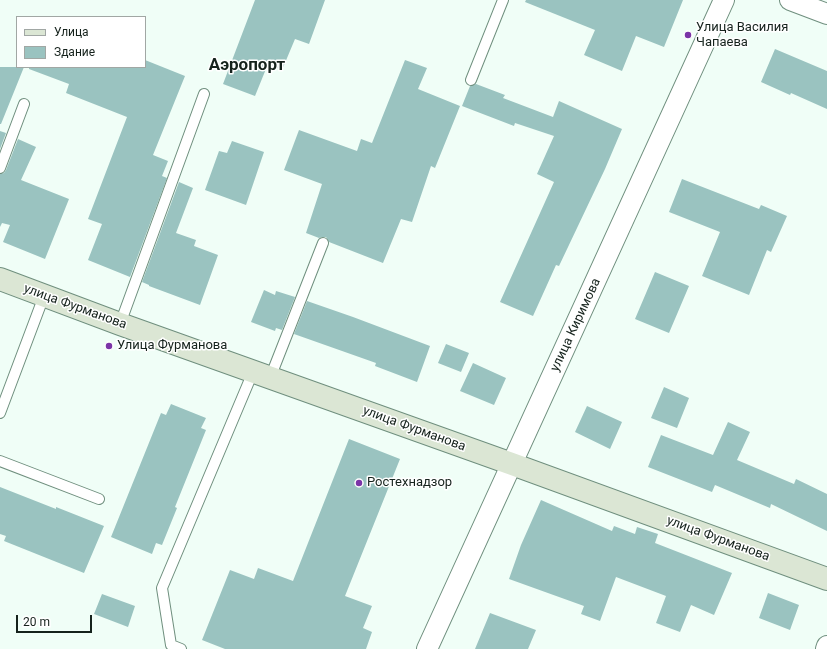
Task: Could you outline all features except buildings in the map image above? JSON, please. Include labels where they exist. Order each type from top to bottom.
[{"type":"street","name":"улица Киримова","points":[[427,649],[724,0]]},
{"type":"street","points":[[790,0],[827,14]]},
{"type":"street","name":"улица Фурманова","points":[[0,279],[120,324],[512,464],[827,579]]},
{"type":"lane","points":[[471,80],[503,0]]},
{"type":"lane","points":[[120,324],[204,94]]},
{"type":"lane","points":[[0,168],[24,104]]},
{"type":"lane","points":[[181,649],[171,645],[162,588],[323,243]]},
{"type":"lane","points":[[0,413],[44,296]]},
{"type":"lane","points":[[0,461],[99,499]]},
{"type":"place","name":"Улица Василия Чапаева","points":[[688,35]]},
{"type":"place","name":"Улица Фурманова","points":[[109,346]]},
{"type":"place","name":"Ростехнадзор","points":[[359,483]]},
{"type":"district","name":"Аэропорт","points":[[247,66]]}]
